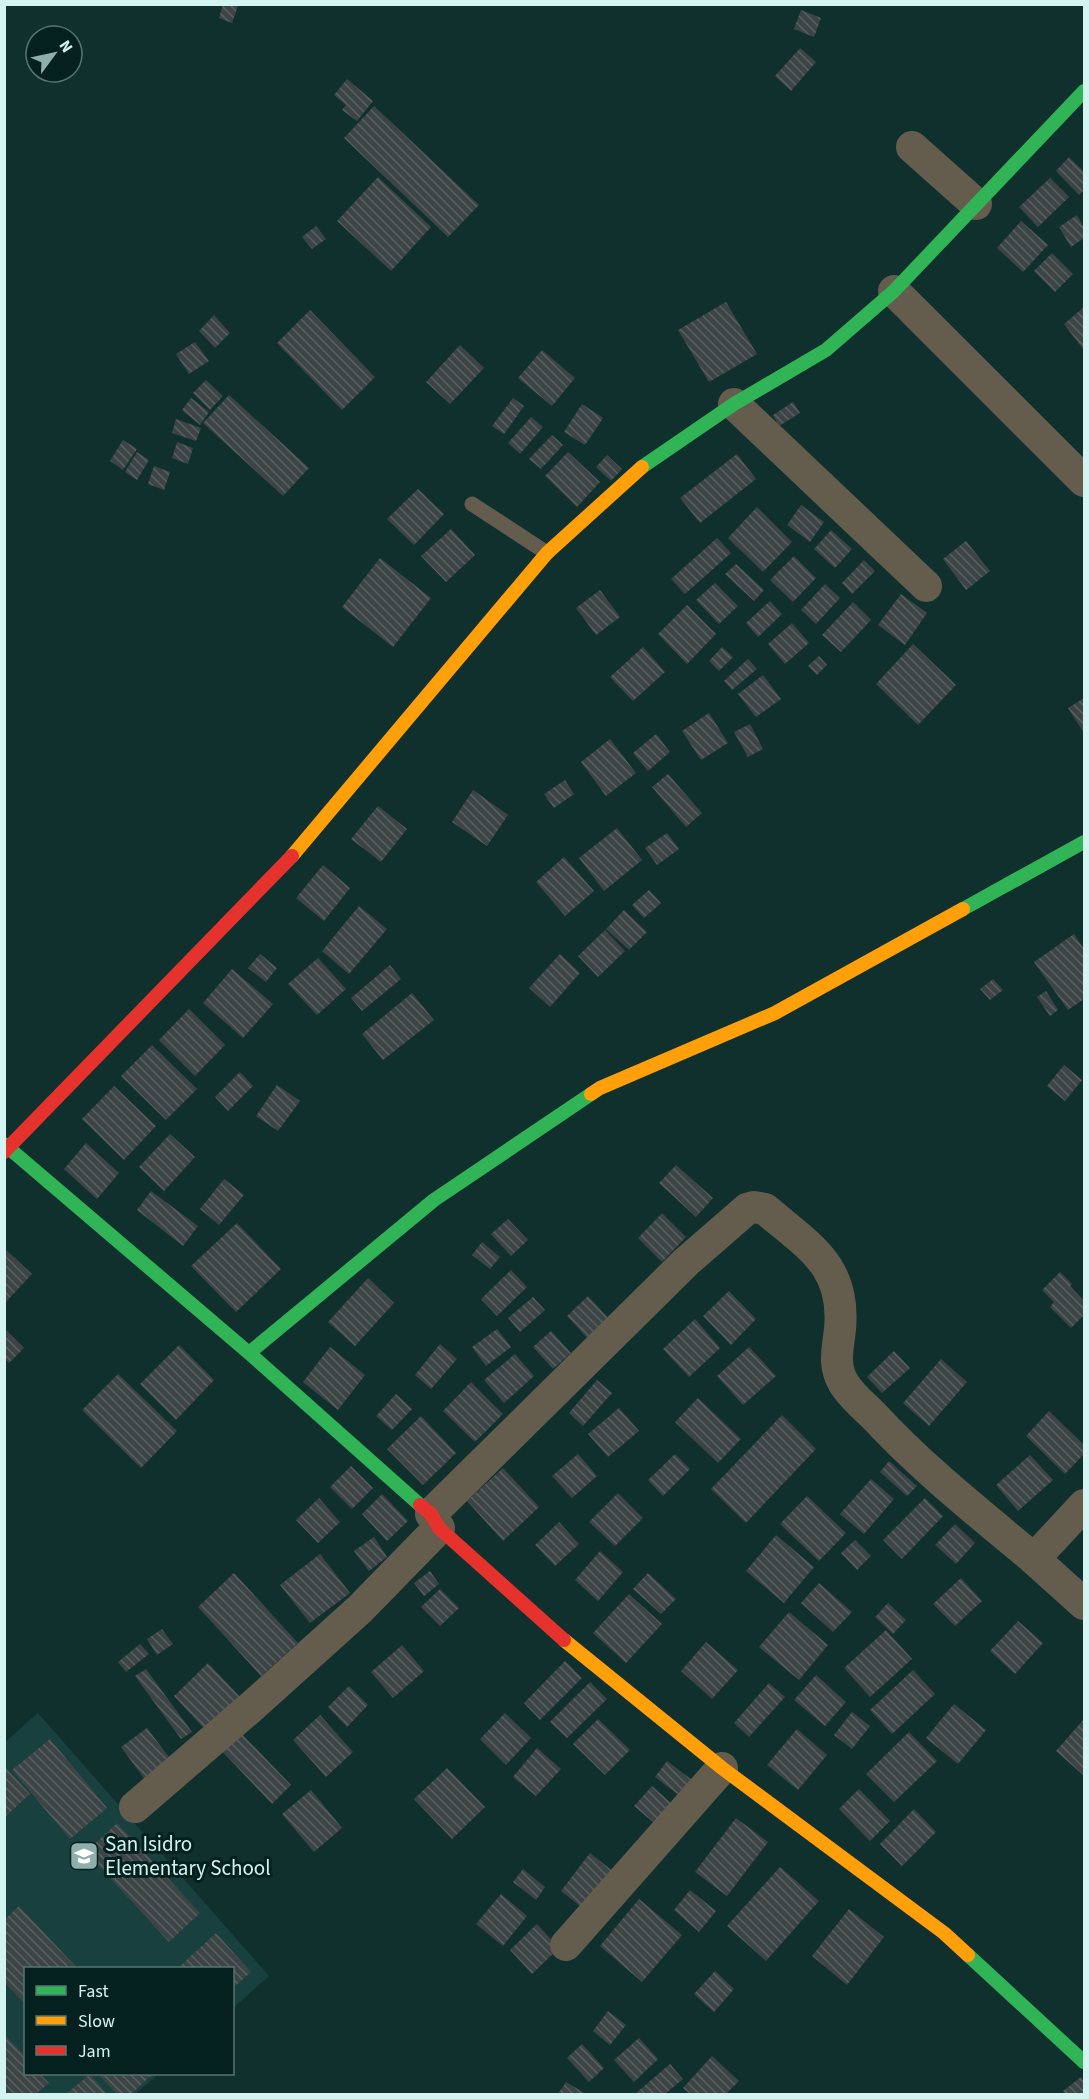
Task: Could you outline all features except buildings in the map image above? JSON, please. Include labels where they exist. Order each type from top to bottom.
[{"type":"street","points":[[1084,91],[894,291],[826,350],[734,404],[644,465],[547,553],[291,857],[6,1148],[249,1353],[547,1626],[722,1768],[944,1933],[1084,2062]]},
{"type":"street","points":[[912,147],[976,204]]},
{"type":"street","points":[[894,291],[1084,481]]},
{"type":"street","points":[[734,404],[926,586]]},
{"type":"street","points":[[249,1353],[434,1200],[600,1088],[775,1013],[1084,842]]},
{"type":"street","points":[[135,1807],[360,1609],[435,1521],[686,1262],[747,1209],[754,1207],[765,1209],[823,1259],[835,1280],[840,1300],[836,1363],[844,1383],[906,1451],[1084,1604]]},
{"type":"street","points":[[1034,1559],[1084,1505]]},
{"type":"street","points":[[566,1945],[722,1768]]},
{"type":"lane","points":[[472,504],[547,553]]},
{"type":"shaded area","name":"San Isidro Elementary School","points":[[38,1713],[269,1976],[234,2007],[234,1967],[24,1967],[24,2075],[158,2075],[135,2094],[5,2094],[4,1743]]},
{"type":"traffic: fast","points":[[642,467],[734,404],[826,350],[894,291],[1084,91]]},
{"type":"traffic: fast","points":[[963,909],[1084,842]]},
{"type":"traffic: fast","points":[[249,1353],[434,1200],[591,1094]]},
{"type":"traffic: fast","points":[[4,1144],[249,1353],[420,1505]]},
{"type":"traffic: fast","points":[[968,1955],[1084,2062]]},
{"type":"traffic: slow","points":[[292,856],[547,553],[642,467]]},
{"type":"traffic: slow","points":[[591,1094],[600,1088],[775,1013],[963,909]]},
{"type":"traffic: slow","points":[[564,1640],[722,1768],[944,1933],[968,1955]]},
{"type":"traffic: jam","points":[[4,1152],[292,856]]},
{"type":"traffic: jam","points":[[420,1505],[431,1514],[439,1528],[564,1640]]},
{"type":"place","name":"San Isidro Elementary School","points":[[84,1856]]}]
